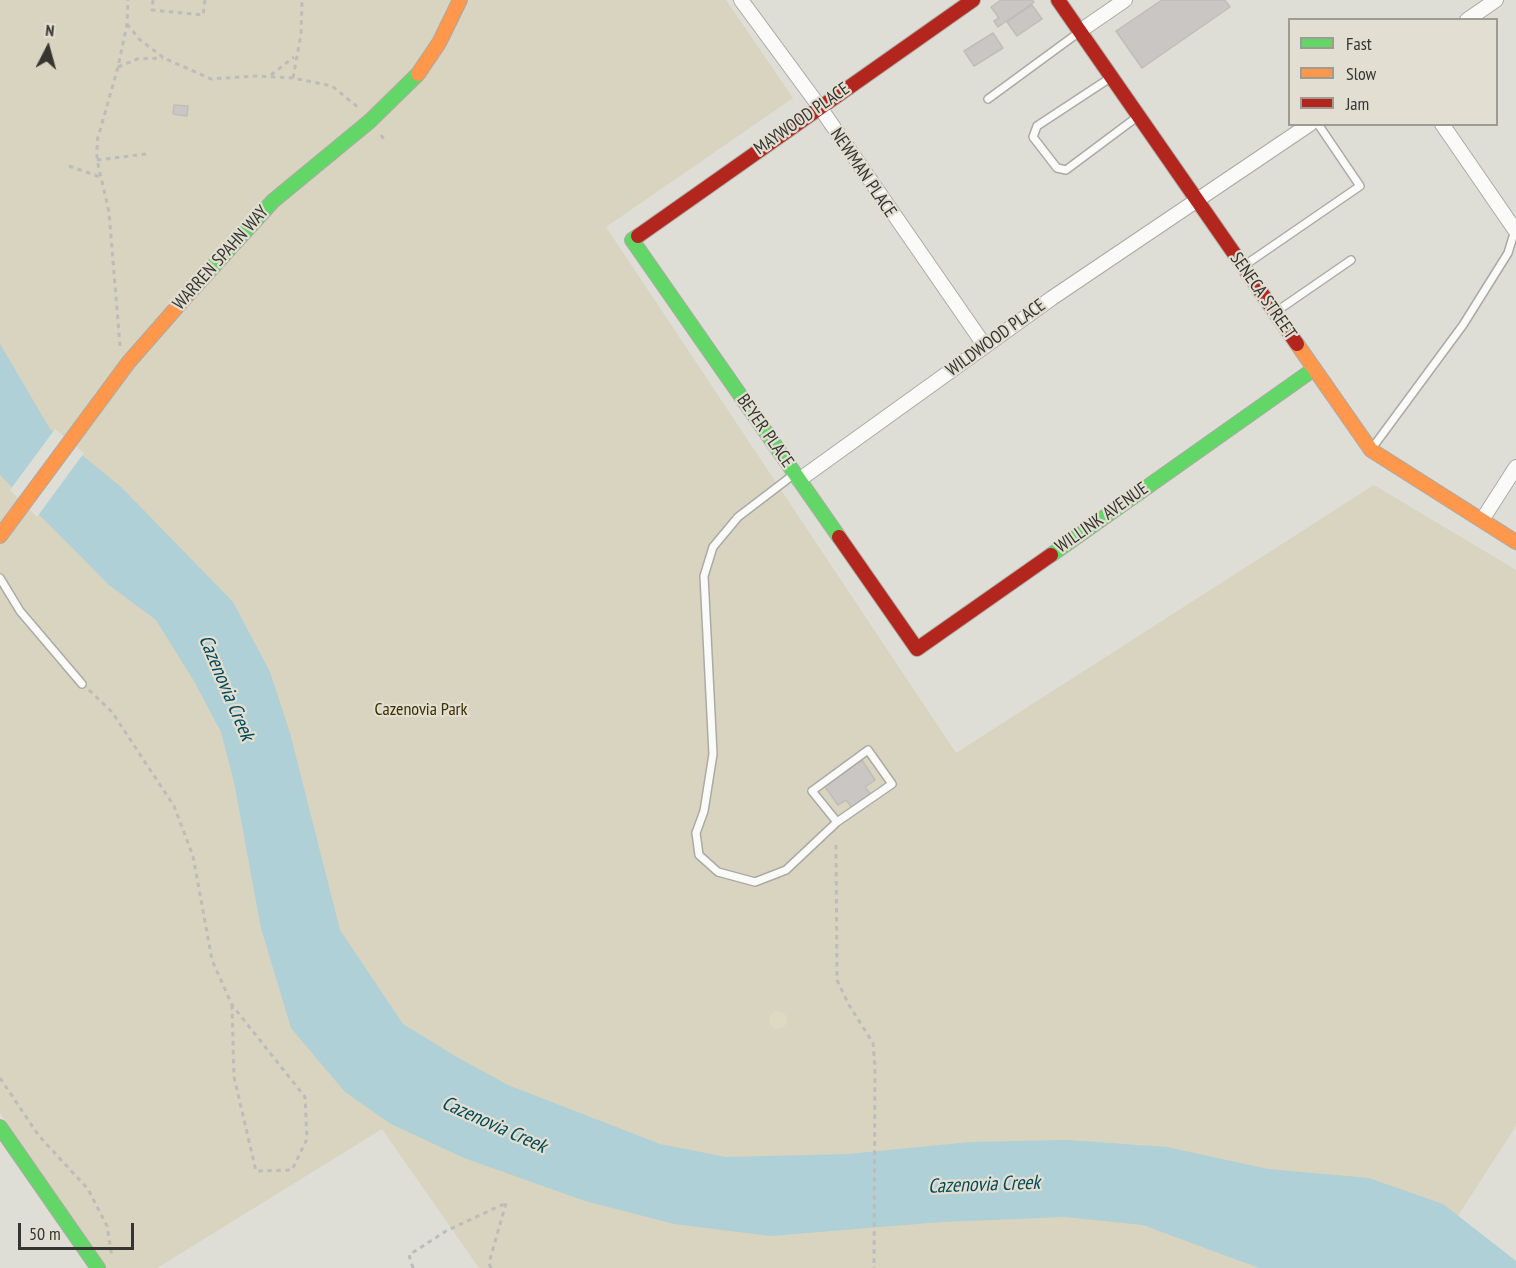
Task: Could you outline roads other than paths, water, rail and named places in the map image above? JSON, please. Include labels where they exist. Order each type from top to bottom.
[{"type":"street","name":"WARREN SPAHN WAY","points":[[0,536],[85,426],[128,363],[234,241],[273,201],[370,121],[415,78],[439,44],[460,0]]},
{"type":"street","name":"NEWMAN PLACE","points":[[741,0],[819,106],[985,346]]},
{"type":"street","name":"MAYWOOD PLACE","points":[[632,240],[819,106],[973,0]]},
{"type":"street","name":"SENECA STREET","points":[[1058,0],[1371,450],[1516,542]]},
{"type":"street","points":[[1080,31],[1125,0]]},
{"type":"street","points":[[1470,18],[1496,0]]},
{"type":"street","name":"WILDWOOD PLACE","points":[[797,477],[1196,200],[1307,126]]},
{"type":"street","points":[[1443,126],[1515,230]]},
{"type":"street","name":"BEYER PLACE","points":[[632,240],[898,623]]},
{"type":"street","name":"WILLINK AVENUE","points":[[898,623],[917,649],[1314,369]]},
{"type":"street","points":[[1482,520],[1516,467]]},
{"type":"street","points":[[0,1127],[98,1268]]},
{"type":"lane","points":[[988,99],[1080,31]]},
{"type":"lane","points":[[1112,76],[1033,131],[1033,137],[1057,168],[1066,170],[1139,115]]},
{"type":"lane","points":[[1243,267],[1360,186],[1319,126]]},
{"type":"lane","points":[[1371,450],[1463,325],[1508,253],[1515,230]]},
{"type":"lane","points":[[1275,313],[1351,260]]},
{"type":"lane","name":"WILDWOOD PLACE","points":[[797,477],[738,517],[713,547],[704,576],[713,754],[704,811],[696,833],[699,855],[718,872],[755,882],[786,870],[837,822]]},
{"type":"lane","points":[[0,578],[20,611],[82,684]]},
{"type":"lane","points":[[868,750],[892,784],[837,822],[812,790],[868,750]]},
{"type":"water","name":"Cazenovia Creek","points":[[0,344],[50,429],[121,487],[233,602],[270,672],[290,733],[340,930],[403,1024],[455,1056],[508,1085],[660,1144],[726,1157],[848,1154],[971,1142],[1067,1140],[1167,1147],[1268,1169],[1369,1178],[1443,1204],[1516,1261],[1516,1268],[1259,1268],[1143,1225],[1065,1217],[942,1222],[770,1236],[674,1224],[585,1201],[464,1158],[391,1124],[345,1092],[291,1028],[261,928],[234,782],[221,732],[194,681],[156,620],[109,585],[0,475]]},
{"type":"park label","name":"Cazenovia Park","points":[[421,710]]}]
